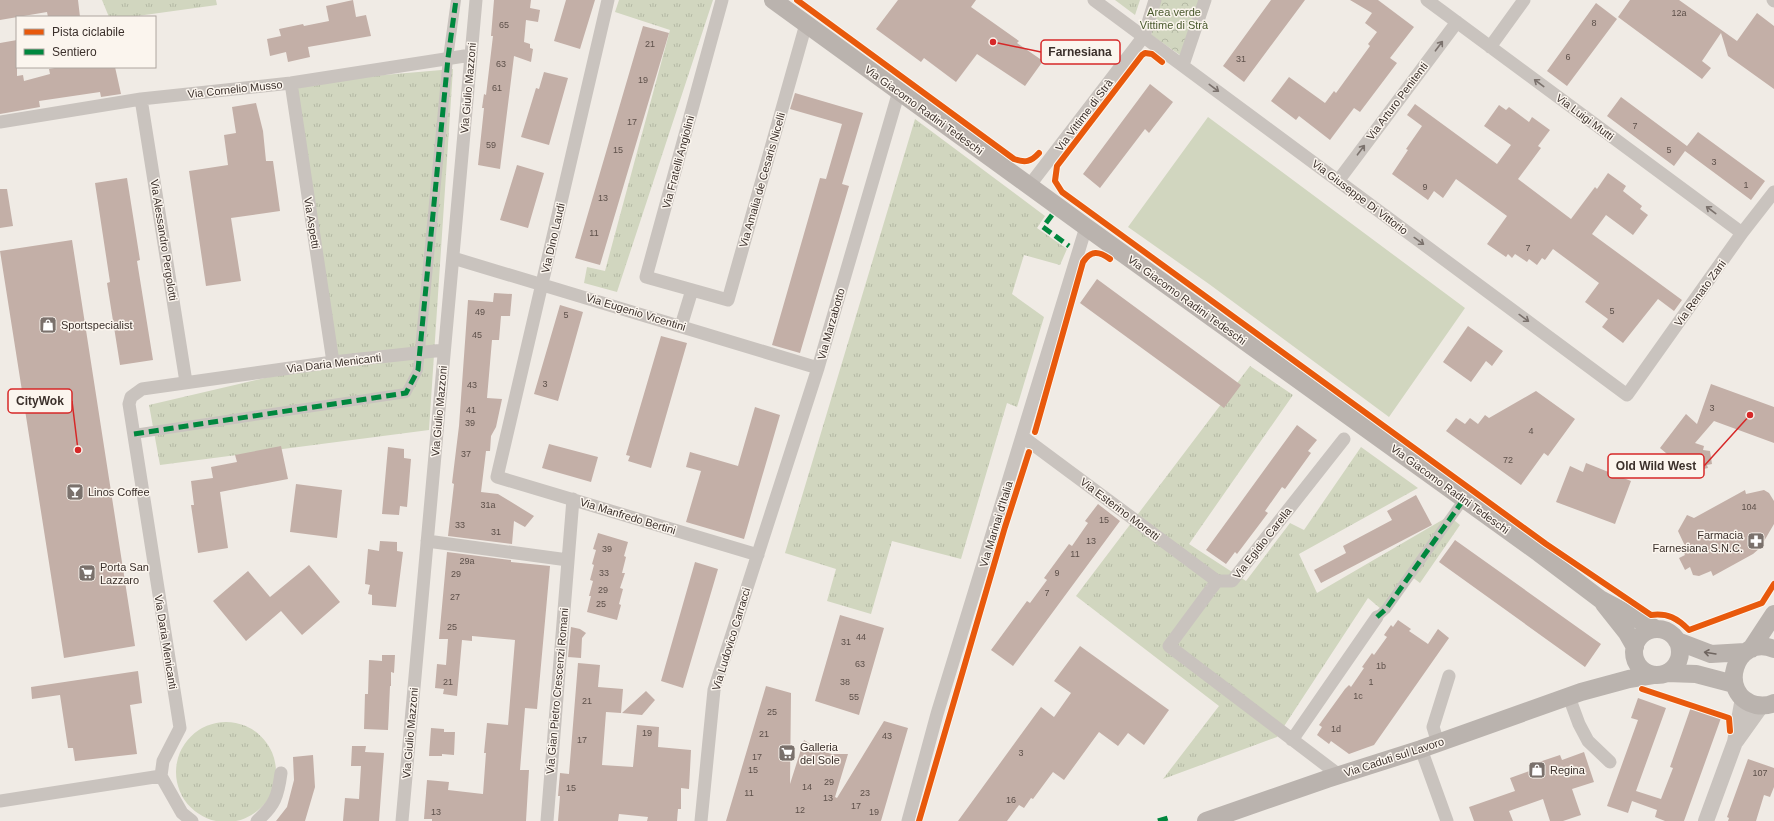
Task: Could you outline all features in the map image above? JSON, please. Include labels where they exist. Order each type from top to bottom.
[{"type":"main road","name":"Via Giacomo Radini Tedeschi","points":[[773,0],[1464,499],[1600,599],[1656,629]]},
{"type":"main road","name":"Via Giacomo Radini Tedeschi","points":[[1600,599],[1627,634],[1634,651]]},
{"type":"main road","points":[[1738,691],[1733,675],[1735,666],[1748,651],[1774,614]]},
{"type":"main road","points":[[1677,641],[1680,653],[1679,659],[1672,669],[1660,674],[1640,668],[1636,662],[1634,651],[1637,640],[1642,634],[1649,630],[1656,629],[1669,632],[1677,641],[1711,654],[1748,651],[1760,646],[1774,649]]},
{"type":"main road","name":"Via Caduti sul Lavoro","points":[[1575,695],[1619,673],[1634,651]]},
{"type":"main road","name":"Via Caduti sul Lavoro","points":[[1206,821],[1339,775],[1421,749],[1575,695],[1629,679],[1660,674],[1696,674],[1738,691],[1751,704],[1770,709]]},
{"type":"street","points":[[134,434],[406,393],[418,370],[448,58],[456,0]]},
{"type":"street","name":"Via Giulio Mazzoni","points":[[402,821],[476,0]]},
{"type":"street","name":"Via Dino Laudi","points":[[497,477],[543,285],[608,0]]},
{"type":"street","name":"Via Fratelli Angiolini","points":[[692,290],[646,277],[722,0]]},
{"type":"street","name":"Via Giuseppe Di Vittorio","points":[[1094,0],[1627,395]]},
{"type":"street","name":"Via Vittime di Strà","points":[[1029,186],[1144,36],[1155,0]]},
{"type":"street","points":[[1183,65],[1205,0]]},
{"type":"street","name":"Via Luigi Mutti","points":[[1427,0],[1742,233]]},
{"type":"street","points":[[1490,47],[1524,0]]},
{"type":"street","name":"Via Arturo Penitenti","points":[[1338,181],[1457,22]]},
{"type":"street","name":"Via Amalia de Cesaris Nicelli","points":[[692,290],[728,300],[806,24]]},
{"type":"street","name":"Via Cornelio Musso","points":[[0,122],[141,99],[291,83],[471,55]]},
{"type":"street","name":"Via Aspetti","points":[[291,83],[333,362]]},
{"type":"street","name":"Via Marzabotto","points":[[758,555],[818,368],[899,91]]},
{"type":"street","name":"Via Alessandro Pergolotti","points":[[141,99],[186,382]]},
{"type":"street","name":"Via Renato Zani","points":[[1627,395],[1742,233],[1774,192]]},
{"type":"street","name":"Via Marinai d'Italia","points":[[908,821],[937,714],[1086,227]]},
{"type":"street","name":"Via Eugenio Vicentini","points":[[453,258],[818,368]]},
{"type":"street","points":[[681,326],[692,290]]},
{"type":"street","name":"Via Daria Menicanti","points":[[161,776],[163,760],[180,728],[129,404],[131,397],[137,391],[142,389],[186,382],[333,362],[444,350]]},
{"type":"street","name":"Via Esterino Moretti","points":[[1023,437],[1217,581]]},
{"type":"street","name":"Via Egidio Carella","points":[[1339,775],[1169,646],[1217,581],[1232,581],[1344,439]]},
{"type":"street","name":"Via Manfredo Bertini","points":[[497,477],[758,555]]},
{"type":"street","name":"Via Gian Pietro Crescenzi Romani","points":[[547,821],[573,499]]},
{"type":"street","points":[[1292,740],[1377,617],[1386,609],[1464,499]]},
{"type":"street","points":[[427,541],[568,560]]},
{"type":"street","name":"Via Ludovico Carracci","points":[[701,821],[714,690],[758,555]]},
{"type":"street","points":[[1438,743],[1433,727],[1449,676]]},
{"type":"street","points":[[1706,821],[1735,742],[1738,691]]},
{"type":"street","points":[[1575,695],[1579,724],[1588,741],[1610,762]]},
{"type":"street","points":[[1735,742],[1770,709]]},
{"type":"street","points":[[1421,749],[1447,821]]},
{"type":"street","points":[[257,821],[269,810],[278,792],[281,772]]},
{"type":"street","points":[[0,800],[161,776],[182,813],[192,821]]},
{"type":"green space","points":[[102,0],[216,0],[217,5],[137,16],[109,16]]},
{"type":"green space","points":[[619,0],[713,0],[617,292],[584,283],[587,267],[605,271],[670,30],[615,12]]},
{"type":"green space","points":[[1115,0],[1140,0],[1135,15]]},
{"type":"green space","name":"Area verde Vittime di Strà","points":[[1161,0],[1200,0],[1180,55],[1151,35]]},
{"type":"green space","points":[[453,69],[429,430],[160,465],[149,405],[333,362],[291,83]]},
{"type":"green space","points":[[1208,117],[1465,308],[1389,417],[1209,284],[1128,227]]},
{"type":"green space","points":[[915,119],[1045,216],[1037,228],[1067,249],[1060,265],[1024,255],[1012,294],[1044,317],[1017,407],[1007,403],[961,559],[892,541],[871,614],[827,601],[836,569],[785,553]]},
{"type":"green space","points":[[1250,366],[1293,395],[1189,544],[1246,581],[1290,523],[1304,530],[1361,447],[1418,488],[1299,554],[1317,593],[1449,516],[1460,525],[1420,583],[1407,573],[1381,609],[1368,598],[1277,737],[1163,779],[1219,706],[1076,596]]},
{"type":"green space","points":[[226,722],[245,726],[261,737],[272,753],[276,772],[272,791],[261,807],[245,818],[226,822],[207,818],[191,807],[180,791],[176,772],[180,753],[191,737],[207,726]]},
{"type":"building","points":[[0,0],[78,0],[80,16],[48,16],[47,12],[16,16],[16,17],[0,20]]},
{"type":"building","points":[[353,0],[356,17],[366,15],[371,36],[308,47],[310,57],[288,62],[286,52],[270,56],[267,39],[281,36],[279,29],[329,21],[326,6]]},
{"type":"building","points":[[494,0],[531,0],[530,8],[540,10],[538,22],[526,20],[524,42],[530,44],[530,48],[533,49],[531,62],[514,56],[500,169],[478,165],[484,108],[482,108],[484,94],[486,95],[493,36],[491,36]]},
{"type":"building","points":[[566,0],[595,0],[580,49],[554,41]]},
{"type":"building","points":[[898,0],[976,0],[971,7],[1019,41],[1017,43],[1043,61],[1025,86],[977,54],[956,82],[924,58],[921,62],[876,29]]},
{"type":"building","points":[[1271,0],[1305,0],[1244,82],[1223,66]]},
{"type":"building","points":[[1350,0],[1378,0],[1414,27],[1390,58],[1397,63],[1360,112],[1354,108],[1330,140],[1299,116],[1296,120],[1271,101],[1289,77],[1325,103],[1334,91],[1336,93],[1370,46],[1368,44],[1377,32],[1365,23],[1372,13]]},
{"type":"building","points":[[1630,0],[1679,0],[1737,41],[1757,13],[1774,26],[1774,89],[1728,56],[1721,33],[1702,61],[1711,68],[1702,79],[1618,17]]},
{"type":"building","points":[[1596,3],[1617,19],[1567,86],[1547,71]]},
{"type":"building","points":[[643,26],[669,33],[600,265],[575,258]]},
{"type":"building","points":[[16,40],[17,76],[23,75],[24,81],[50,74],[49,69],[54,68],[115,68],[121,94],[101,97],[100,92],[39,101],[40,107],[0,114],[0,43]]},
{"type":"building","points":[[544,72],[568,78],[549,145],[521,137],[536,88],[539,89]]},
{"type":"building","points":[[1150,84],[1173,102],[1149,133],[1145,129],[1100,188],[1083,174]]},
{"type":"building","points":[[795,93],[863,113],[842,184],[849,186],[800,353],[772,345],[820,178],[826,179],[842,124],[790,109]]},
{"type":"building","points":[[1621,97],[1687,146],[1698,132],[1765,181],[1751,200],[1685,151],[1674,166],[1607,116]]},
{"type":"building","points":[[256,103],[263,131],[266,161],[273,161],[280,211],[231,218],[241,281],[206,286],[189,171],[228,165],[224,135],[236,133],[232,107]]},
{"type":"building","points":[[1415,104],[1497,164],[1511,145],[1484,126],[1499,105],[1506,110],[1509,107],[1529,122],[1532,117],[1550,130],[1538,146],[1541,148],[1518,179],[1571,219],[1595,187],[1597,189],[1608,173],[1626,186],[1623,191],[1642,206],[1640,209],[1648,215],[1633,235],[1606,215],[1592,234],[1682,300],[1674,311],[1658,299],[1623,343],[1602,327],[1608,319],[1585,302],[1599,283],[1553,249],[1545,260],[1542,258],[1537,265],[1529,259],[1527,262],[1515,254],[1512,258],[1508,254],[1506,257],[1487,244],[1507,216],[1456,179],[1443,198],[1434,191],[1428,200],[1392,174],[1408,150],[1406,149],[1422,126],[1407,115]]},
{"type":"building","points":[[517,165],[544,173],[528,228],[500,220]]},
{"type":"building","points":[[127,178],[140,260],[137,261],[153,360],[120,365],[107,283],[110,282],[95,183]]},
{"type":"building","points":[[0,189],[7,189],[13,226],[0,228]]},
{"type":"building","points":[[72,240],[135,646],[64,658],[0,251]]},
{"type":"building","points":[[1097,279],[1241,385],[1224,408],[1080,303]]},
{"type":"building","points":[[494,293],[512,294],[510,316],[501,316],[499,340],[492,340],[487,398],[502,399],[496,427],[491,436],[490,451],[486,451],[481,492],[498,494],[534,516],[525,527],[514,521],[512,544],[448,536],[454,484],[452,483],[459,426],[468,300],[493,302]]},
{"type":"building","points":[[560,305],[583,312],[558,401],[534,394]]},
{"type":"building","points":[[1468,326],[1503,351],[1492,366],[1486,361],[1471,382],[1443,362]]},
{"type":"building","points":[[661,336],[687,343],[651,468],[628,461],[630,456],[626,455]]},
{"type":"building","points":[[1711,384],[1774,407],[1774,443],[1714,421],[1695,443],[1704,446],[1703,450],[1710,451],[1712,464],[1707,465],[1708,468],[1694,471],[1693,465],[1686,467],[1684,456],[1673,459],[1660,448],[1686,414],[1697,424]]},
{"type":"building","points":[[1536,391],[1575,419],[1548,456],[1544,453],[1521,485],[1446,431],[1456,418],[1465,424],[1470,418],[1478,424],[1485,415],[1489,418]]},
{"type":"building","points":[[755,407],[780,415],[744,539],[686,522],[701,471],[686,467],[690,452],[738,466]]},
{"type":"building","points":[[1297,425],[1317,440],[1308,451],[1311,453],[1285,489],[1282,487],[1265,511],[1268,513],[1237,554],[1235,552],[1226,564],[1206,550]]},
{"type":"building","points":[[549,444],[598,457],[591,482],[542,468]]},
{"type":"building","points":[[281,446],[288,479],[220,492],[228,548],[198,553],[191,505],[194,505],[191,481],[213,478],[211,467],[237,462],[235,455]]},
{"type":"building","points":[[388,447],[404,449],[404,458],[411,459],[407,507],[400,506],[399,515],[382,514]]},
{"type":"building","points":[[1586,463],[1631,481],[1615,524],[1556,502],[1570,466],[1583,472]]},
{"type":"building","points":[[296,484],[342,490],[337,538],[290,532]]},
{"type":"building","points":[[1745,490],[1746,494],[1764,490],[1769,493],[1774,501],[1774,524],[1760,548],[1753,554],[1713,576],[1711,571],[1699,576],[1693,575],[1690,567],[1685,570],[1679,558],[1685,555],[1681,547],[1685,546],[1678,531],[1687,515],[1694,518]]},
{"type":"building","points":[[1416,495],[1432,525],[1321,583],[1314,570],[1346,553],[1343,546],[1392,520],[1387,511]]},
{"type":"building","points":[[1098,504],[1120,521],[1013,666],[991,650],[1027,601],[1030,603],[1047,580],[1044,578],[1069,544],[1072,546],[1088,523],[1085,521]]},
{"type":"building","points":[[598,533],[628,542],[624,556],[626,557],[622,573],[625,573],[620,588],[623,589],[617,620],[587,612],[593,581],[590,580],[594,565],[592,564],[596,550],[593,549]]},
{"type":"building","points":[[1455,540],[1601,644],[1585,667],[1439,562]]},
{"type":"building","points":[[380,541],[397,542],[397,551],[403,552],[396,607],[372,605],[372,595],[368,594],[370,585],[365,584],[368,549],[379,551]]},
{"type":"building","points":[[447,552],[511,560],[511,562],[550,566],[537,709],[525,708],[520,770],[529,770],[526,821],[432,821],[432,819],[424,819],[427,780],[449,782],[448,790],[483,794],[486,753],[484,753],[487,723],[508,725],[515,640],[472,636],[472,641],[462,640],[457,696],[443,694],[444,689],[435,688],[437,664],[446,665],[448,639],[439,639]]},
{"type":"building","points":[[695,562],[718,569],[683,688],[661,681]]},
{"type":"building","points":[[309,565],[340,602],[302,635],[281,611],[246,641],[213,601],[248,571],[270,597]]},
{"type":"building","points":[[840,615],[884,628],[859,715],[815,701]]},
{"type":"building","points":[[1398,620],[1411,629],[1409,631],[1428,644],[1438,629],[1449,638],[1374,745],[1349,754],[1331,741],[1329,744],[1317,735],[1322,727],[1319,725],[1345,689],[1349,685],[1351,687],[1372,653],[1374,655],[1387,637],[1384,635],[1391,625],[1393,627]]},
{"type":"building","points":[[571,627],[580,629],[586,633],[582,638],[581,658],[568,657]]},
{"type":"building","points":[[1080,646],[1169,710],[1144,745],[1128,733],[1118,746],[1099,732],[1064,780],[1053,772],[1033,799],[1031,798],[1024,808],[1019,805],[1007,821],[958,821],[1041,707],[1054,717],[1071,693],[1054,681]]},
{"type":"building","points":[[382,655],[395,655],[394,673],[391,672],[388,730],[364,729],[365,694],[368,694],[369,660],[382,661]]},
{"type":"building","points":[[578,663],[600,665],[598,687],[623,689],[621,713],[606,712],[602,765],[633,767],[637,725],[659,727],[658,747],[691,750],[689,789],[681,788],[681,809],[678,809],[677,821],[647,821],[648,817],[619,814],[618,821],[558,821],[560,773],[569,774]]},
{"type":"building","points":[[138,671],[142,703],[130,705],[137,754],[75,761],[73,748],[68,748],[60,695],[32,699],[31,687]]},
{"type":"building","name":"Galleria del Sole","points":[[766,686],[791,693],[790,784],[804,740],[821,751],[832,754],[848,754],[835,797],[837,798],[884,721],[908,728],[881,821],[726,821]]},
{"type":"building","points":[[646,691],[655,700],[642,715],[622,713]]},
{"type":"building","points":[[1638,698],[1666,708],[1636,791],[1661,799],[1673,768],[1670,767],[1691,707],[1721,718],[1684,821],[1665,821],[1655,817],[1657,810],[1632,801],[1628,813],[1607,806],[1638,720],[1631,718]]},
{"type":"building","points":[[431,728],[444,729],[444,732],[455,732],[454,755],[442,754],[442,756],[429,756]]},
{"type":"building","points":[[352,746],[366,746],[365,752],[384,753],[379,821],[343,821],[345,798],[359,799],[361,766],[351,766]]},
{"type":"building","points":[[1584,752],[1594,782],[1572,789],[1581,815],[1563,821],[1550,821],[1543,799],[1509,811],[1513,821],[1474,821],[1469,807],[1515,791],[1510,778],[1532,770],[1530,765],[1560,755],[1562,760]]},
{"type":"building","points":[[313,755],[315,787],[305,821],[276,821],[287,807],[294,780],[293,757]]},
{"type":"building","points":[[1748,759],[1774,768],[1774,787],[1770,797],[1764,795],[1756,821],[1728,821],[1729,818],[1727,817]]},
{"type":"marked path","points":[[134,434],[406,393],[418,370],[448,58],[456,0]]},
{"type":"marked path","points":[[1052,215],[1043,227],[1069,246]]},
{"type":"marked path","points":[[1377,617],[1386,609],[1464,499]]},
{"type":"marked path","points":[[1158,821],[1171,817]]},
{"type":"cycle path","points":[[797,0],[1014,159],[1028,161],[1039,153]]},
{"type":"cycle path","points":[[1162,62],[1152,54],[1145,53],[1142,55],[1057,166],[1055,181],[1062,192],[1546,544],[1651,615],[1672,617],[1689,630],[1762,603],[1774,584]]},
{"type":"cycle path","points":[[1035,432],[1083,262],[1089,255],[1095,253],[1102,254],[1110,259]]},
{"type":"cycle path","points":[[919,821],[1005,527],[1029,452]]},
{"type":"cycle path","points":[[1642,689],[1729,718],[1730,731]]},
{"type":"place","name":"Farnesiana","points":[[993,42]]},
{"type":"place","name":"Sportspecialist","points":[[48,325]]},
{"type":"place","name":"Old Wild West","points":[[1750,415]]},
{"type":"place","name":"CityWok","points":[[78,450]]},
{"type":"place","name":"Linos Coffee","points":[[75,492]]},
{"type":"place","name":"Farmacia Farnesiana S.N.C.","points":[[1756,541]]},
{"type":"place","name":"Porta San Lazzaro","points":[[87,573]]},
{"type":"place","name":"Galleria del Sole","points":[[787,753]]},
{"type":"place","name":"Regina","points":[[1537,770]]}]
